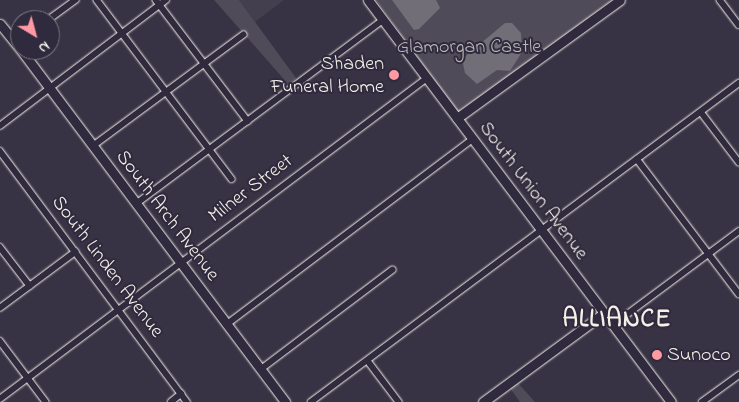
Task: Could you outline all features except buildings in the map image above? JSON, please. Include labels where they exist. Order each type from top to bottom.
[{"type":"street","points":[[60,11],[76,0]]},
{"type":"street","points":[[97,0],[232,179]]},
{"type":"street","points":[[0,126],[122,33],[158,3],[166,0]]},
{"type":"street","name":"South Union Avenue","points":[[368,0],[671,402]]},
{"type":"street","points":[[457,118],[620,0]]},
{"type":"street","points":[[720,0],[739,25]]},
{"type":"street","points":[[158,3],[248,122]]},
{"type":"street","points":[[136,204],[383,20]]},
{"type":"street","name":"South Arch Avenue","points":[[0,24],[10,36]]},
{"type":"street","points":[[94,146],[243,35]]},
{"type":"street","name":"South Arch Avenue","points":[[29,60],[285,402]]},
{"type":"street","name":"Milner Street","points":[[0,399],[427,78]]},
{"type":"street","points":[[311,402],[739,83]]},
{"type":"street","points":[[701,112],[739,162]]},
{"type":"street","points":[[226,324],[473,139]]},
{"type":"street","name":"South Linden Avenue","points":[[0,150],[188,402]]},
{"type":"street","points":[[637,159],[739,294]]},
{"type":"street","points":[[612,325],[739,231]]},
{"type":"street","points":[[0,247],[30,286]]},
{"type":"street","points":[[0,308],[75,252]]},
{"type":"street","points":[[260,370],[392,270]]},
{"type":"street","points":[[483,402],[604,313]]},
{"type":"street","points":[[0,341],[46,402]]},
{"type":"street","points":[[368,361],[399,402]]},
{"type":"street","points":[[702,402],[739,375]]},
{"type":"street","points":[[171,402],[181,394]]},
{"type":"shaded area","points":[[239,0],[284,0],[255,22]]},
{"type":"shaded area","points":[[392,0],[436,0],[440,8],[419,29],[414,30]]},
{"type":"shaded area","points":[[505,23],[512,23],[521,33],[522,52],[510,71],[497,70],[477,84],[465,73],[462,59]]},
{"type":"green space","points":[[214,0],[239,0],[296,78],[289,85]]},
{"type":"green space","name":"Glamorgan Castle","points":[[376,0],[612,0],[459,114]]},
{"type":"green space","points":[[518,383],[535,402],[520,402],[510,388]]},
{"type":"place","name":"Shaden Funeral Home","points":[[394,75]]},
{"type":"place","name":"Sunoco","points":[[657,355]]},
{"type":"district","name":"ALLIANCE","points":[[617,320]]}]
